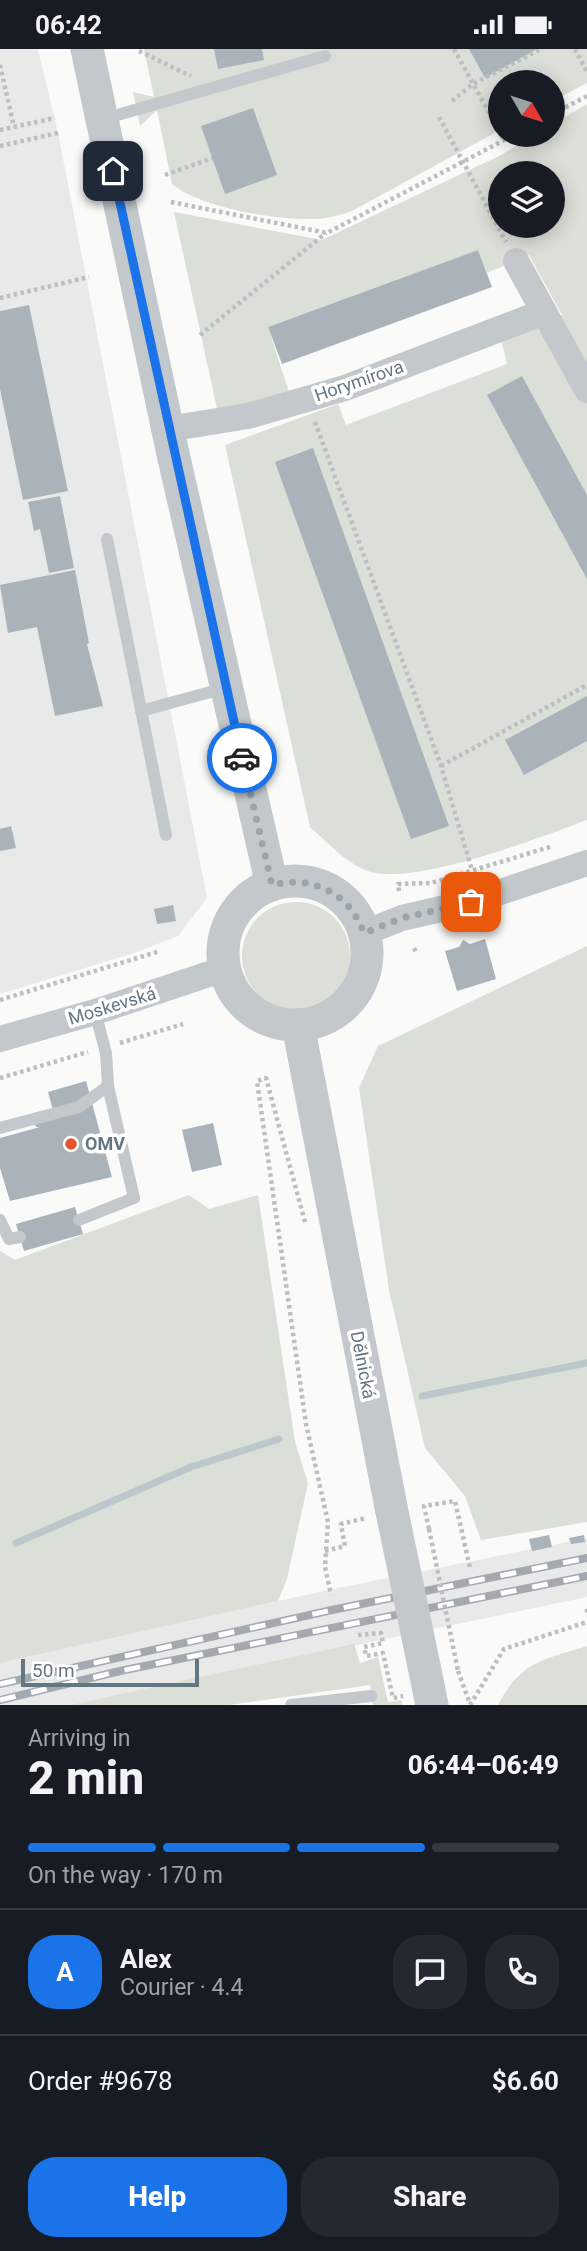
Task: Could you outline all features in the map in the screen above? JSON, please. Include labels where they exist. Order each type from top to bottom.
[{"type":"street","points":[[87,49],[225,688],[272,885]]},
{"type":"street","points":[[516,261],[587,390]]},
{"type":"street","name":"Horymírova","points":[[168,429],[248,417],[345,388],[544,312]]},
{"type":"street","points":[[364,933],[402,918],[471,902],[587,863]]},
{"type":"street","points":[[300,881],[328,889],[351,908],[364,933],[366,965],[353,995],[329,1016],[298,1025],[272,1021],[248,1008],[236,995],[224,969],[223,944],[234,914],[257,892],[272,885],[300,881]]},
{"type":"street","name":"Moskevská","points":[[0,1039],[95,1012],[224,969]]},
{"type":"street","name":"Dělnická","points":[[298,1025],[379,1512],[424,1666],[418,1700]]},
{"type":"lane","points":[[102,119],[325,56]]},
{"type":"lane","points":[[107,539],[166,835]]},
{"type":"lane","points":[[141,711],[225,688]]},
{"type":"lane","points":[[79,1220],[134,1198],[108,1086],[106,1053],[95,1012]]},
{"type":"lane","points":[[0,1128],[79,1107],[108,1086]]},
{"type":"lane","points":[[0,1220],[9,1239],[20,1237]]},
{"type":"lane","points":[[291,1705],[371,1696]]},
{"type":"path","points":[[454,49],[488,112]]},
{"type":"path","points":[[452,101],[473,84],[541,49]]},
{"type":"path","points":[[575,49],[587,72]]},
{"type":"path","points":[[139,51],[190,74],[199,92]]},
{"type":"path","points":[[0,65],[14,127]]},
{"type":"path","points":[[565,108],[587,96]]},
{"type":"path","points":[[439,117],[516,261]]},
{"type":"path","points":[[0,130],[55,118]]},
{"type":"path","points":[[0,136],[1,146],[58,133]]},
{"type":"path","points":[[201,335],[327,233],[490,147]]},
{"type":"path","points":[[165,175],[213,158]]},
{"type":"path","points":[[171,202],[327,233]]},
{"type":"path","points":[[0,298],[89,277]]},
{"type":"path","points":[[307,399],[441,766],[472,870]]},
{"type":"path","points":[[441,766],[587,685]]},
{"type":"path","points":[[399,891],[398,884],[431,883],[561,843]]},
{"type":"path","points":[[0,1000],[160,951]]},
{"type":"path","points":[[266,1078],[257,1081],[306,1424],[328,1522],[325,1551],[331,1595]]},
{"type":"path","points":[[470,1568],[455,1501],[424,1507],[458,1671],[470,1705],[504,1649],[587,1622]]},
{"type":"path","points":[[325,1551],[345,1546],[341,1524],[379,1512]]},
{"type":"path","points":[[587,1609],[587,1614]]},
{"type":"path","points":[[358,1636],[381,1633],[383,1643],[364,1647],[366,1656],[383,1653],[393,1698],[418,1700]]},
{"type":"shaded area","points":[[0,49],[38,49],[58,133],[207,898],[178,936],[137,952],[0,994]]},
{"type":"shaded area","points":[[144,49],[587,49],[587,83],[565,95],[565,70],[488,70],[488,137],[352,211],[324,218],[298,219],[240,211],[201,200],[172,184],[157,110],[140,126],[133,92],[154,97]]},
{"type":"shaded area","points":[[587,104],[587,820],[475,859],[411,873],[385,874],[357,866],[310,827],[225,445],[338,404],[346,425],[507,364],[502,343],[512,334],[562,315],[529,255],[487,273],[478,250],[268,327],[289,392],[218,413],[174,212],[322,240],[488,161],[488,238],[565,238],[565,161],[488,161],[515,147],[565,147],[565,117]]},
{"type":"shaded area","points":[[296,902],[317,906],[334,918],[346,935],[350,956],[346,977],[334,994],[317,1006],[296,1010],[275,1006],[258,994],[246,977],[242,956],[246,935],[258,918],[275,906]]},
{"type":"shaded area","points":[[587,946],[587,1522],[481,1540],[465,1496],[425,1448],[389,1290],[359,1088],[378,1046]]},
{"type":"shaded area","points":[[189,1195],[209,1209],[258,1195],[295,1442],[308,1483],[287,1579],[278,1601],[0,1663],[0,1251],[15,1260]]},
{"type":"shaded area","points":[[587,1538],[587,1597],[70,1705],[0,1705],[0,1663],[328,1590]]},
{"type":"shaded area","points":[[354,1644],[360,1663],[378,1657],[388,1702],[401,1700],[402,1705],[373,1705],[370,1685],[229,1705],[70,1705]]},
{"type":"shaded area","points":[[587,1646],[587,1705],[498,1705],[515,1679],[535,1664]]},
{"type":"building","points":[[214,49],[262,49],[264,60],[218,69]]},
{"type":"building","points":[[469,49],[537,49],[499,70],[488,70],[488,76],[485,78]]},
{"type":"building","points":[[253,108],[277,175],[225,194],[201,126]]},
{"type":"building","points":[[478,250],[492,287],[282,364],[268,327]]},
{"type":"building","points":[[29,305],[68,491],[23,500],[0,389],[0,311]]},
{"type":"building","points":[[522,376],[587,495],[587,579],[487,395]]},
{"type":"building","points":[[313,448],[449,826],[411,839],[275,462]]},
{"type":"building","points":[[60,496],[74,568],[49,573],[40,529],[34,531],[28,502]]},
{"type":"building","points":[[75,570],[89,643],[87,644],[103,706],[55,716],[37,627],[8,633],[0,585]]},
{"type":"building","points":[[587,696],[587,741],[524,775],[505,740]]},
{"type":"building","points":[[11,826],[16,848],[0,851],[0,829]]},
{"type":"building","points":[[173,905],[176,921],[157,924],[154,909]]},
{"type":"building","points":[[485,939],[496,979],[457,991],[445,951],[459,947],[463,940],[470,944]]},
{"type":"building","points":[[86,1081],[112,1177],[10,1201],[0,1168],[0,1138],[40,1127],[36,1127],[34,1120],[54,1114],[48,1092]]},
{"type":"building","points":[[213,1123],[222,1165],[192,1172],[182,1130]]},
{"type":"building","points":[[75,1207],[83,1234],[24,1251],[16,1224]]},
{"type":"building","points":[[549,1535],[552,1547],[532,1551],[529,1539]]},
{"type":"building","points":[[584,1535],[585,1542],[571,1544],[569,1538]]},
{"type":"waterway","points":[[422,1396],[587,1363]]},
{"type":"waterway","points":[[16,1543],[191,1467],[279,1439]]},
{"type":"railway","points":[[0,1684],[332,1610],[587,1558]]},
{"type":"railway","points":[[0,1700],[120,1671],[587,1576]]},
{"type":"way so far","points":[[242,758],[272,885],[300,881],[328,889],[351,908],[364,933],[402,918],[471,902]]},
{"type":"place","name":"OMV","points":[[71,1144]]},
{"type":"route","points":[[113,171],[173,454],[242,758]]}]
